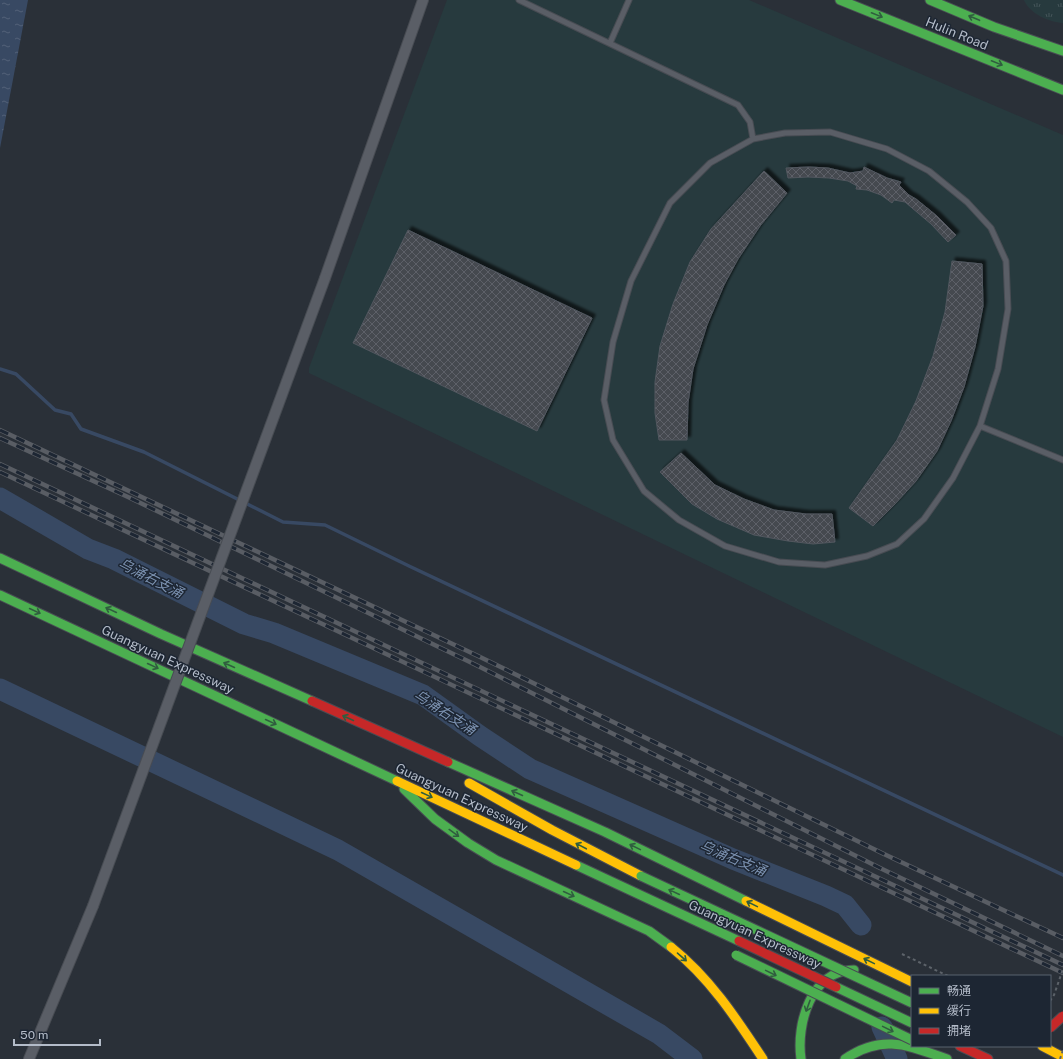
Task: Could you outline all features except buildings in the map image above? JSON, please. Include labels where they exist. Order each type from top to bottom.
[{"type":"main road","name":"Hulin Road","points":[[840,0],[1063,90]]},
{"type":"main road","name":"Hulin Road","points":[[930,0],[994,27],[1063,51]]},
{"type":"main road","name":"Guangyuan Expressway","points":[[0,558],[161,634],[605,832],[908,980]]},
{"type":"main road","name":"Guangyuan Expressway","points":[[0,595],[911,1023]]},
{"type":"main road","points":[[383,734],[552,830],[641,876],[911,1003]]},
{"type":"main road","points":[[394,780],[435,819],[468,843],[496,860],[636,925],[667,944],[702,975],[716,991],[763,1059]]},
{"type":"main road","points":[[680,913],[717,941]]},
{"type":"main road","points":[[733,953],[911,1040]]},
{"type":"main road","points":[[801,1059],[801,1039],[804,1018],[812,994],[827,978],[840,972],[856,970],[868,971],[908,980]]},
{"type":"main road","points":[[1051,1027],[1063,1016]]},
{"type":"main road","points":[[845,1059],[863,1049],[883,1044],[911,1047]]},
{"type":"main road","points":[[912,1047],[947,1059]]},
{"type":"main road","points":[[926,1047],[951,1059]]},
{"type":"main road","points":[[962,1047],[988,1059]]},
{"type":"main road","points":[[1044,1047],[1063,1056]]},
{"type":"street","points":[[29,1059],[93,906],[325,278],[423,0]]},
{"type":"lane","points":[[519,0],[738,105],[750,122],[753,139]]},
{"type":"lane","points":[[610,43],[629,0]]},
{"type":"lane","points":[[830,132],[887,149],[929,171],[967,202],[991,228],[1006,261],[1008,309],[998,369],[980,426],[953,478],[924,519],[896,544],[867,556],[825,565],[779,562],[725,546],[679,520],[644,491],[612,440],[604,400],[614,342],[631,281],[670,203],[710,163],[753,139],[784,134],[830,132]]},
{"type":"lane","points":[[980,426],[1063,460]]},
{"type":"path","points":[[902,954],[946,975]]},
{"type":"path","points":[[1051,1000],[1063,969]]},
{"type":"path","points":[[1060,1059],[1063,1050]]},
{"type":"green space","points":[[447,0],[749,0],[1063,135],[1063,737],[309,373],[309,368]]},
{"type":"green space","points":[[1024,0],[1063,0],[1063,23],[1052,21],[1040,16],[1027,5]]},
{"type":"water","points":[[0,0],[28,0],[0,148]]},
{"type":"waterway","points":[[0,369],[16,374],[55,410],[71,414],[81,429],[144,452],[283,522],[325,525],[1063,875]]},
{"type":"waterway","name":"乌涌右支涌","points":[[0,498],[88,549],[114,559],[244,624],[274,633],[423,695],[480,736],[530,769],[733,859],[826,896],[845,905],[861,925]]},
{"type":"waterway","name":"乌涌右支涌","points":[[0,689],[338,850],[659,1034],[692,1059]]},
{"type":"waterway","name":"乌涌右支涌","points":[[882,1027],[897,1059]]},
{"type":"railway","points":[[0,430],[478,656],[886,855],[1063,938]]},
{"type":"railway","points":[[0,438],[128,497],[474,664],[880,868],[1063,956]]},
{"type":"railway","points":[[0,464],[1063,965]]},
{"type":"railway","points":[[0,472],[1063,973]]},
{"type":"traffic: fast","points":[[840,0],[1063,90]]},
{"type":"traffic: fast","points":[[930,0],[994,27],[1063,51]]},
{"type":"traffic: fast","points":[[0,558],[161,634],[312,701]]},
{"type":"traffic: fast","points":[[0,595],[397,781]]},
{"type":"traffic: fast","points":[[448,762],[605,832],[746,901]]},
{"type":"traffic: fast","points":[[404,789],[435,819],[468,843],[496,860],[649,931],[671,947]]},
{"type":"traffic: fast","points":[[576,865],[739,941]]},
{"type":"traffic: fast","points":[[641,876],[911,1003]]},
{"type":"traffic: fast","points":[[736,955],[911,1040]]},
{"type":"traffic: fast","points":[[801,1059],[801,1030],[804,1015],[817,989],[827,979],[839,972],[854,970]]},
{"type":"traffic: fast","points":[[836,987],[911,1023]]},
{"type":"traffic: fast","points":[[845,1059],[859,1051],[872,1046],[884,1044],[908,1046],[947,1059]]},
{"type":"traffic: slow","points":[[397,781],[576,865]]},
{"type":"traffic: slow","points":[[469,783],[552,830],[641,876]]},
{"type":"traffic: slow","points":[[746,901],[911,982]]},
{"type":"traffic: slow","points":[[671,947],[698,972],[722,999],[763,1059]]},
{"type":"traffic: slow","points":[[1044,1047],[1063,1057]]},
{"type":"traffic: jam","points":[[312,701],[448,762]]},
{"type":"traffic: jam","points":[[739,941],[836,987]]},
{"type":"traffic: jam","points":[[1051,1027],[1063,1016]]},
{"type":"traffic: jam","points":[[962,1047],[988,1059]]}]
